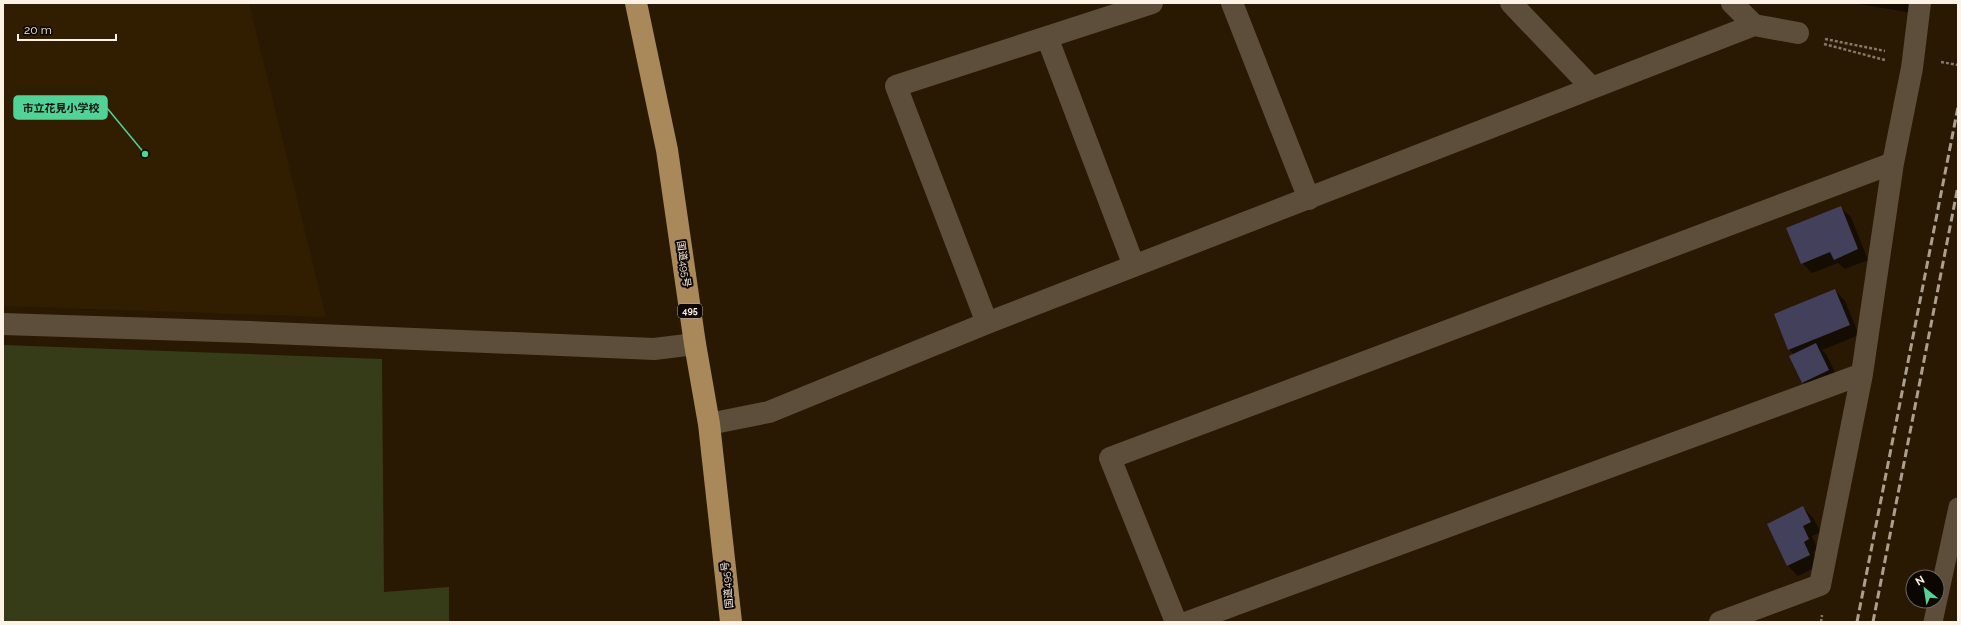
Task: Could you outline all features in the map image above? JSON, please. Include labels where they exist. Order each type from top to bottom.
[{"type":"highway","name":"国道495号","points":[[636,3],[667,150],[695,344],[709,424],[731,622]]},
{"type":"street","points":[[987,323],[896,86],[1152,3]]},
{"type":"street","points":[[1232,3],[1309,199]]},
{"type":"street","points":[[1511,3],[1592,88]]},
{"type":"street","points":[[1732,3],[1754,25]]},
{"type":"street","points":[[1720,622],[1820,585],[1862,374],[1893,163],[1912,68],[1920,3]]},
{"type":"street","points":[[709,424],[769,412],[987,323],[1754,25],[1798,33]]},
{"type":"street","points":[[1047,37],[1134,266]]},
{"type":"street","points":[[1176,622],[1110,458],[1893,163]]},
{"type":"street","points":[[3,324],[250,332],[654,349],[695,344]]},
{"type":"street","points":[[1188,622],[1862,374]]},
{"type":"lane","points":[[1934,622],[1953,546],[1958,507]]},
{"type":"path","points":[[1798,33],[1890,52]]},
{"type":"path","points":[[1822,43],[1912,68]]},
{"type":"shaded area","points":[[3,3],[249,3],[326,317],[3,306]]},
{"type":"green space","points":[[3,345],[382,359],[384,592],[449,587],[449,622],[3,622]]},
{"type":"building","points":[[1841,206],[1858,249],[1834,260],[1830,252],[1801,264],[1786,228]]},
{"type":"building","points":[[1835,289],[1850,325],[1788,350],[1774,314]]},
{"type":"building","points":[[1816,343],[1829,370],[1802,383],[1789,356]]},
{"type":"building","points":[[1803,506],[1811,522],[1803,526],[1809,539],[1804,542],[1810,555],[1787,566],[1767,524]]},
{"type":"railway","points":[[1857,622],[1958,107]]},
{"type":"railway","points":[[1873,622],[1958,186]]},
{"type":"place","name":"市立花見小学校","points":[[145,154]]}]
